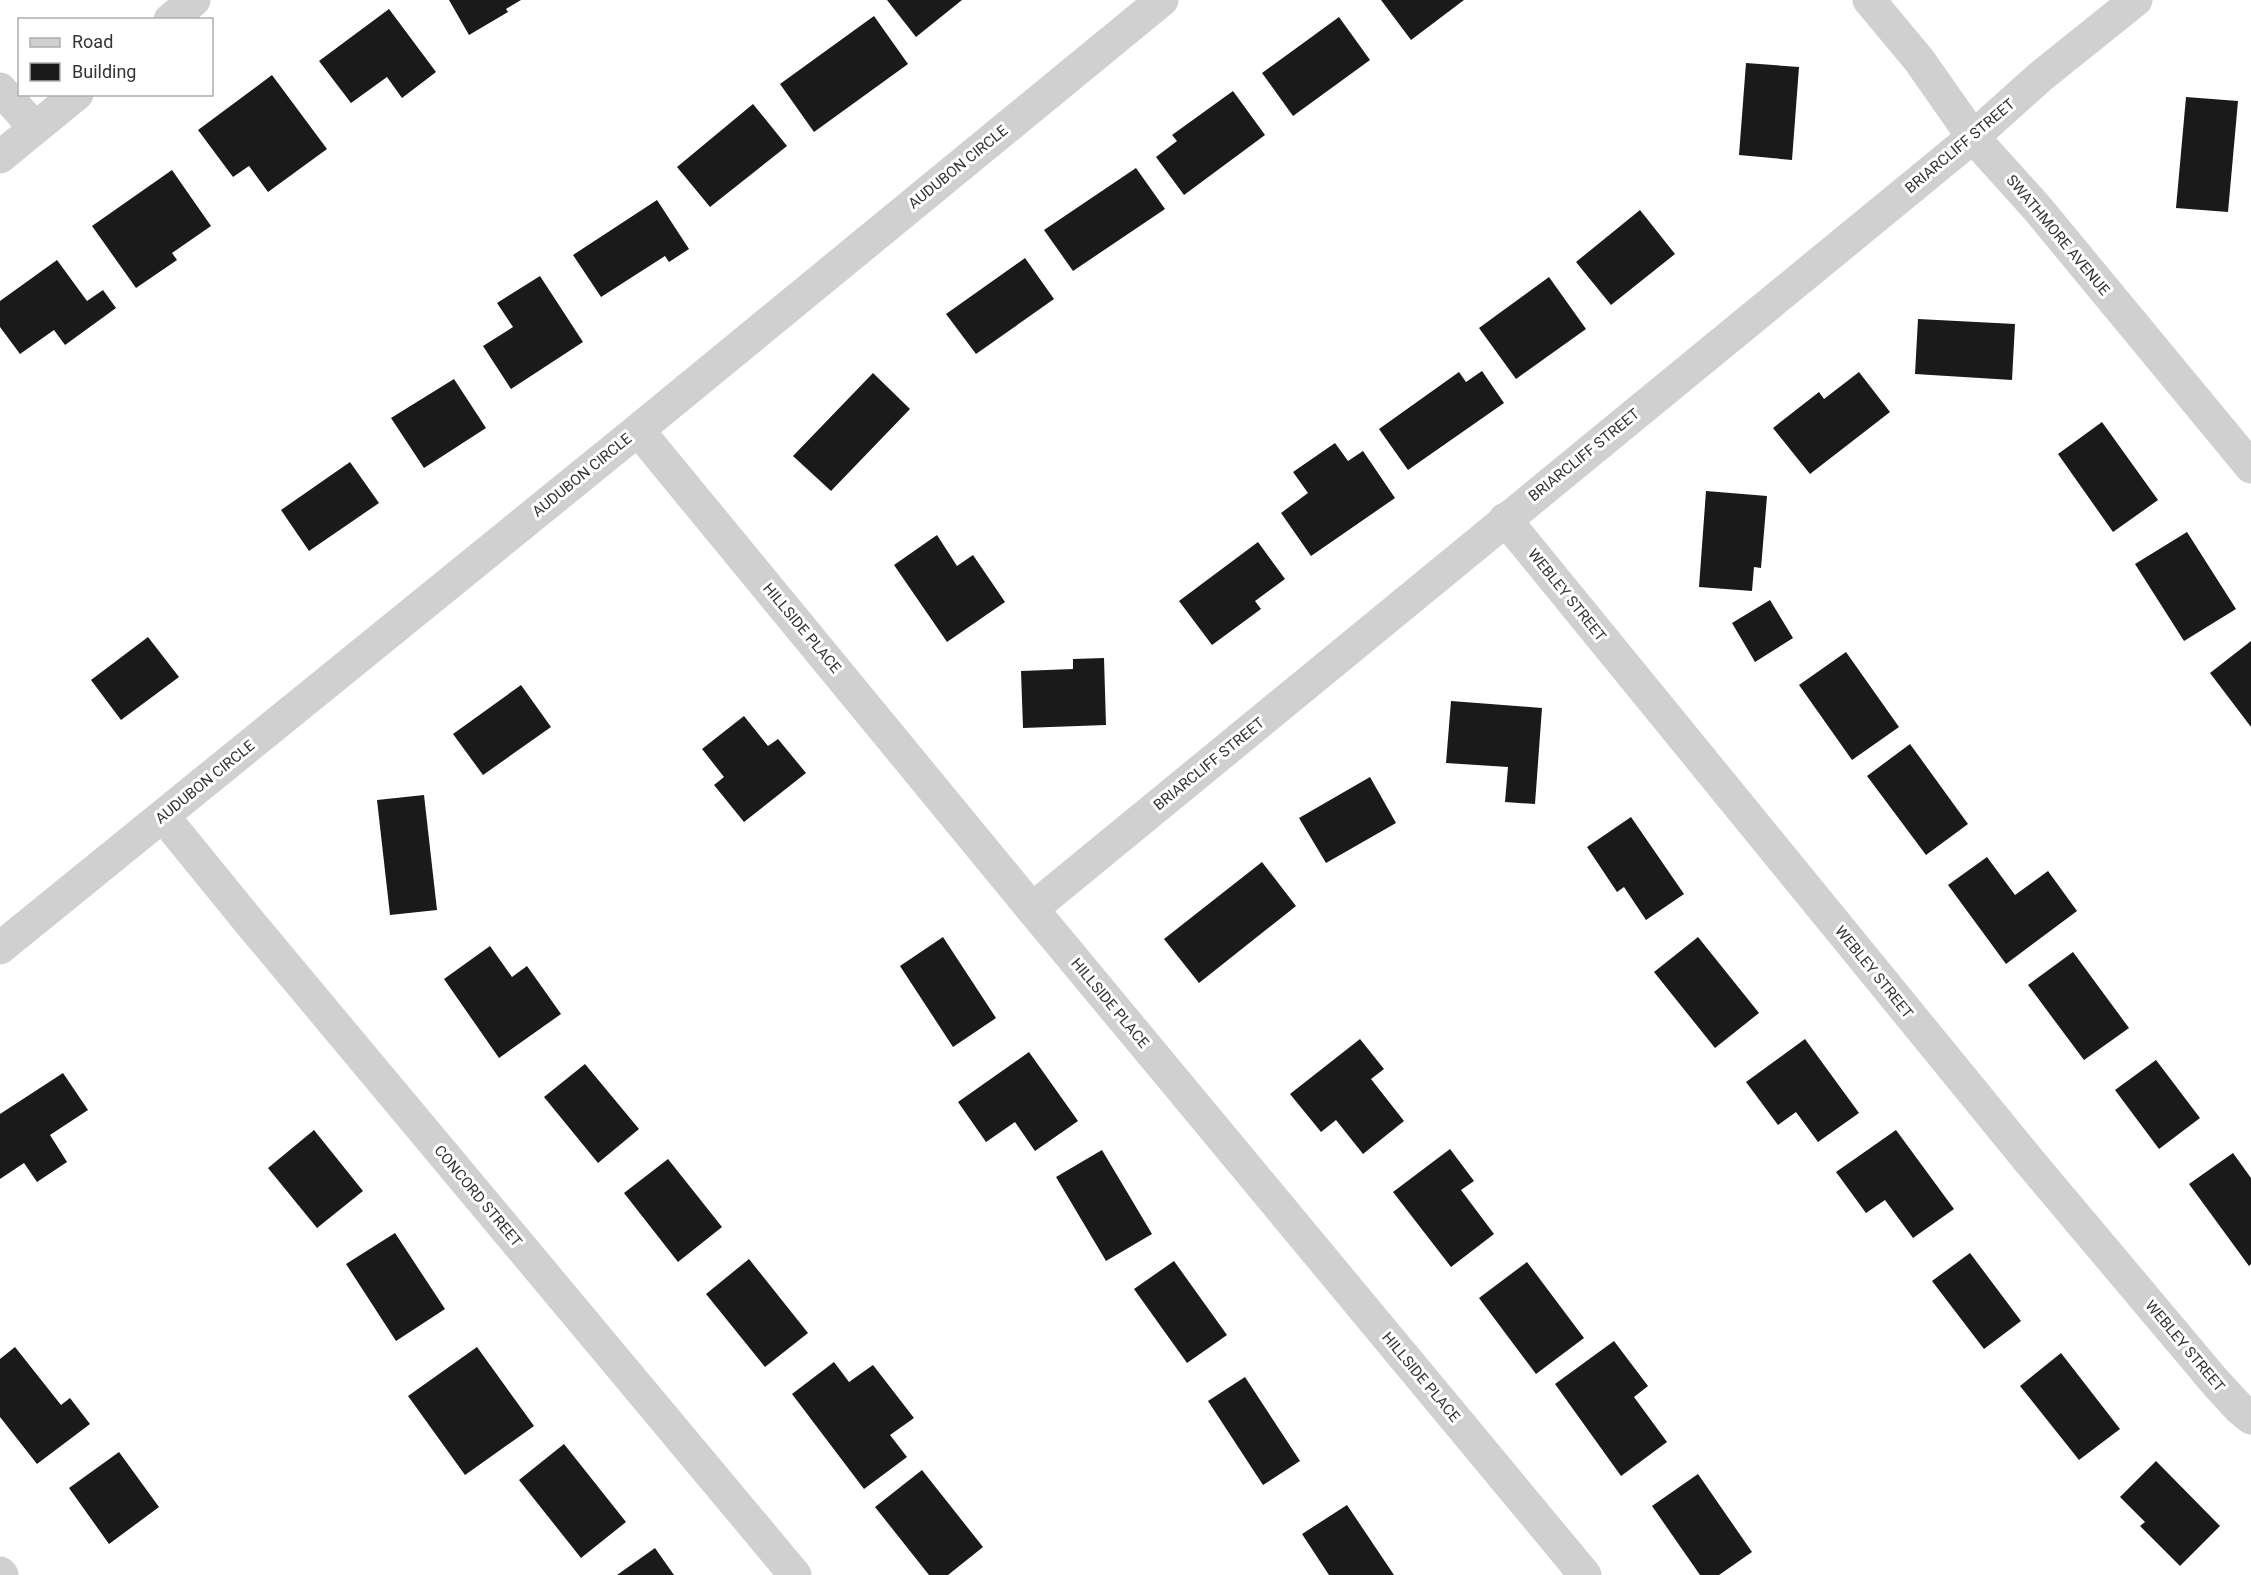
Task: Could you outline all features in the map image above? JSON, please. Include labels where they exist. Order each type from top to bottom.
[{"type":"street","points":[[172,18],[194,0]]},
{"type":"street","name":"AUDUBON CIRCLE","points":[[0,948],[638,430],[1162,0]]},
{"type":"street","name":"SWATHMORE AVENUE","points":[[1869,0],[1919,60],[1973,137],[2037,208],[2251,467]]},
{"type":"street","name":"BRIARCLIFF STREET","points":[[1032,909],[1973,137],[2040,77],[2136,0]]},
{"type":"street","points":[[0,89],[35,128]]},
{"type":"street","points":[[0,157],[75,96]]},
{"type":"street","name":"HILLSIDE PLACE","points":[[638,430],[1585,1575]]},
{"type":"street","name":"WEBLEY STREET","points":[[1505,519],[2030,1162],[2216,1383],[2251,1418]]},
{"type":"street","name":"CONCORD STREET","points":[[163,816],[795,1575]]},
{"type":"building","points":[[449,0],[521,0],[506,9],[508,12],[469,35]]},
{"type":"building","points":[[887,0],[962,0],[916,37]]},
{"type":"building","points":[[1381,0],[1464,0],[1411,40]]},
{"type":"building","points":[[389,9],[436,72],[402,98],[387,77],[351,103],[319,61]]},
{"type":"building","points":[[874,16],[908,64],[814,132],[780,84]]},
{"type":"building","points":[[1339,17],[1370,60],[1293,116],[1262,73]]},
{"type":"building","points":[[1746,63],[1799,67],[1792,160],[1739,155]]},
{"type":"building","points":[[272,75],[327,149],[268,192],[249,166],[233,177],[198,130]]},
{"type":"building","points":[[1233,91],[1265,135],[1184,195],[1156,157],[1177,141],[1172,135]]},
{"type":"building","points":[[2186,97],[2238,101],[2228,212],[2176,208]]},
{"type":"building","points":[[753,104],[787,146],[710,207],[677,167]]},
{"type":"building","points":[[1136,168],[1165,209],[1073,271],[1044,230]]},
{"type":"building","points":[[172,170],[211,226],[172,253],[177,260],[136,288],[92,226]]},
{"type":"building","points":[[657,200],[689,249],[669,262],[665,256],[601,297],[573,255]]},
{"type":"building","points":[[1640,210],[1675,254],[1611,305],[1576,262]]},
{"type":"building","points":[[1025,258],[1054,299],[976,354],[946,314]]},
{"type":"building","points":[[57,260],[87,301],[103,290],[116,308],[65,345],[54,330],[20,354],[0,327],[0,301]]},
{"type":"building","points":[[540,276],[583,342],[511,389],[483,346],[513,327],[497,303]]},
{"type":"building","points":[[1549,277],[1586,329],[1516,379],[1479,328]]},
{"type":"building","points":[[1918,319],[2015,324],[2012,380],[1915,374]]},
{"type":"building","points":[[1482,371],[1504,403],[1408,470],[1379,429],[1459,372],[1466,382]]},
{"type":"building","points":[[1859,372],[1890,412],[1810,474],[1773,428],[1819,392],[1824,399]]},
{"type":"building","points":[[873,373],[910,409],[831,491],[793,456]]},
{"type":"building","points":[[454,379],[486,428],[424,468],[391,418]]},
{"type":"building","points":[[2102,422],[2158,500],[2113,532],[2058,454]]},
{"type":"building","points":[[1335,443],[1348,461],[1363,451],[1395,498],[1311,556],[1281,513],[1308,493],[1293,472]]},
{"type":"building","points":[[350,462],[379,503],[309,551],[281,510]]},
{"type":"building","points":[[1706,491],[1767,496],[1761,568],[1754,567],[1752,591],[1699,587]]},
{"type":"building","points":[[2187,532],[2236,609],[2184,641],[2135,564]]},
{"type":"building","points":[[937,535],[957,566],[973,555],[1005,602],[947,642],[894,565]]},
{"type":"building","points":[[1258,542],[1285,579],[1255,601],[1261,609],[1212,645],[1179,601]]},
{"type":"building","points":[[1770,600],[1793,638],[1755,662],[1732,623]]},
{"type":"building","points":[[148,637],[179,677],[121,720],[91,680]]},
{"type":"building","points":[[2251,641],[2251,727],[2210,673]]},
{"type":"building","points":[[1846,652],[1899,727],[1852,760],[1799,685]]},
{"type":"building","points":[[1104,658],[1106,725],[1023,728],[1021,671],[1073,669],[1073,659]]},
{"type":"building","points":[[521,685],[551,727],[483,775],[453,734]]},
{"type":"building","points":[[1451,701],[1542,708],[1535,804],[1505,802],[1508,767],[1446,763]]},
{"type":"building","points":[[744,716],[768,746],[778,739],[806,773],[744,822],[714,785],[724,777],[702,749]]},
{"type":"building","points":[[1910,744],[1968,824],[1926,855],[1867,776]]},
{"type":"building","points":[[1370,777],[1396,823],[1326,863],[1299,818]]},
{"type":"building","points":[[424,795],[437,910],[390,915],[377,800]]},
{"type":"building","points":[[1631,817],[1684,894],[1646,920],[1624,887],[1617,892],[1587,847]]},
{"type":"building","points":[[1987,857],[2015,895],[2048,871],[2077,911],[2006,964],[1948,885]]},
{"type":"building","points":[[1262,862],[1296,906],[1199,983],[1164,939]]},
{"type":"building","points":[[943,937],[996,1018],[953,1047],[900,966]]},
{"type":"building","points":[[1698,937],[1759,1013],[1715,1048],[1654,972]]},
{"type":"building","points":[[490,946],[512,977],[527,966],[561,1014],[499,1058],[444,979]]},
{"type":"building","points":[[2073,952],[2129,1028],[2084,1060],[2028,985]]},
{"type":"building","points":[[1360,1039],[1384,1069],[1371,1079],[1404,1121],[1363,1154],[1336,1120],[1321,1132],[1290,1094]]},
{"type":"building","points":[[1805,1039],[1859,1113],[1818,1142],[1796,1112],[1778,1125],[1746,1082]]},
{"type":"building","points":[[1029,1052],[1078,1121],[1035,1151],[1015,1122],[986,1142],[958,1102]]},
{"type":"building","points":[[2156,1060],[2200,1118],[2159,1149],[2115,1090]]},
{"type":"building","points":[[585,1064],[639,1129],[598,1163],[544,1097]]},
{"type":"building","points":[[63,1073],[88,1110],[50,1135],[67,1162],[37,1182],[24,1163],[0,1179],[0,1114]]},
{"type":"building","points":[[314,1130],[363,1191],[317,1228],[268,1168]]},
{"type":"building","points":[[1896,1130],[1954,1209],[1913,1238],[1885,1200],[1866,1213],[1836,1172]]},
{"type":"building","points":[[1450,1149],[1474,1181],[1461,1190],[1494,1234],[1451,1267],[1393,1192]]},
{"type":"building","points":[[1102,1150],[1152,1234],[1106,1261],[1056,1177]]},
{"type":"building","points":[[2233,1153],[2251,1178],[2251,1264],[2249,1266],[2189,1184]]},
{"type":"building","points":[[668,1159],[722,1227],[678,1262],[624,1193]]},
{"type":"building","points":[[395,1233],[445,1309],[396,1341],[346,1264]]},
{"type":"building","points":[[1970,1253],[2021,1321],[1984,1349],[1932,1281]]},
{"type":"building","points":[[749,1259],[808,1333],[765,1367],[706,1294]]},
{"type":"building","points":[[1174,1261],[1227,1335],[1187,1363],[1134,1289]]},
{"type":"building","points":[[1527,1262],[1584,1338],[1536,1374],[1479,1298]]},
{"type":"building","points":[[1614,1341],[1648,1386],[1634,1397],[1667,1442],[1621,1476],[1555,1384]]},
{"type":"building","points":[[15,1347],[61,1405],[70,1398],[90,1424],[37,1464],[0,1417],[0,1359]]},
{"type":"building","points":[[477,1347],[534,1426],[465,1475],[408,1396]]},
{"type":"building","points":[[2061,1353],[2120,1429],[2079,1460],[2020,1386]]},
{"type":"building","points":[[834,1362],[849,1382],[873,1365],[914,1418],[890,1435],[907,1457],[864,1489],[792,1394]]},
{"type":"building","points":[[1245,1377],[1300,1461],[1263,1485],[1208,1401]]},
{"type":"building","points":[[564,1444],[626,1522],[581,1558],[519,1480]]},
{"type":"building","points":[[119,1452],[159,1507],[109,1544],[69,1488]]},
{"type":"building","points":[[2156,1461],[2220,1526],[2180,1566],[2140,1526],[2145,1522],[2120,1497]]},
{"type":"building","points":[[922,1470],[983,1547],[948,1575],[929,1575],[875,1507]]},
{"type":"building","points":[[1698,1474],[1752,1552],[1719,1575],[1700,1575],[1652,1506]]},
{"type":"building","points":[[1347,1505],[1394,1575],[1329,1575],[1302,1534]]},
{"type":"building","points":[[655,1548],[674,1575],[617,1575]]}]
